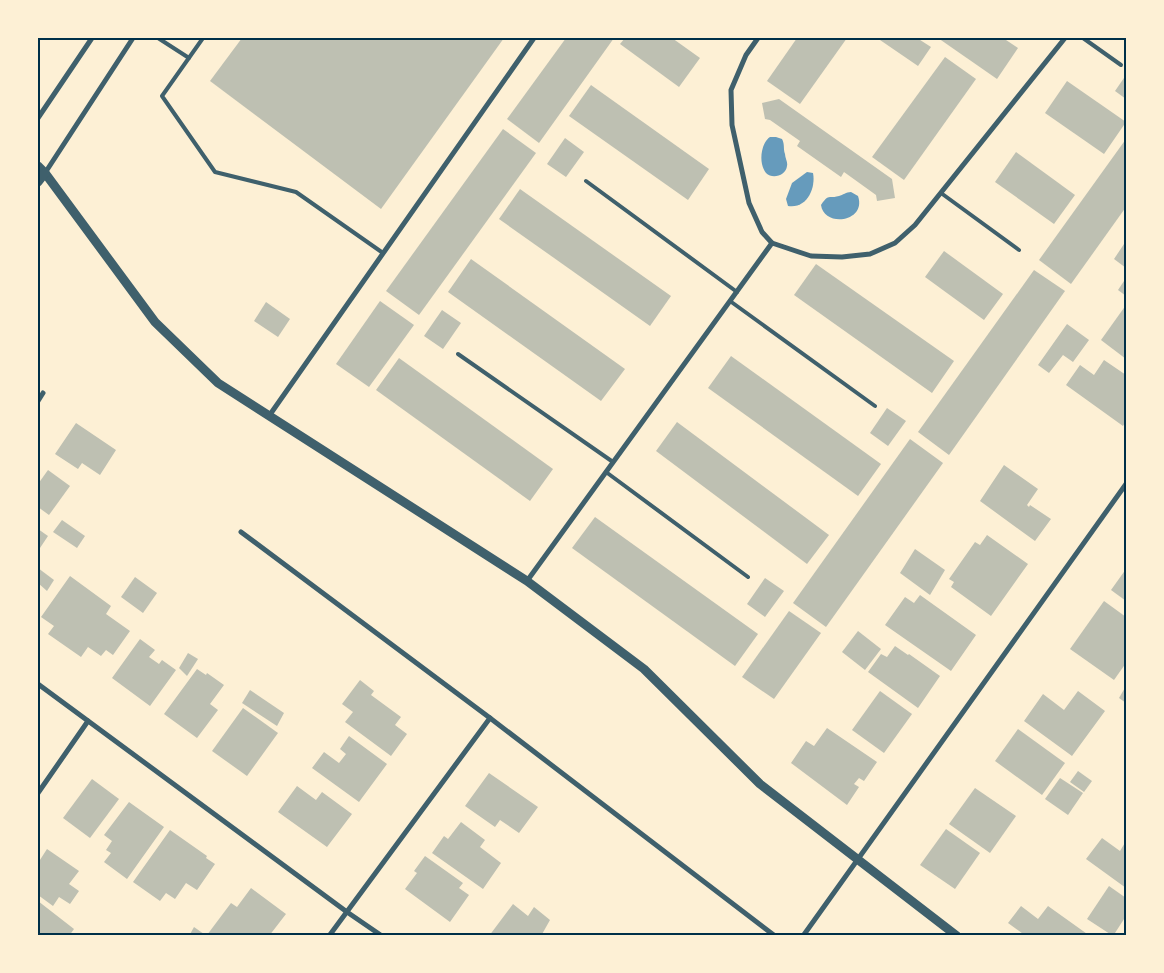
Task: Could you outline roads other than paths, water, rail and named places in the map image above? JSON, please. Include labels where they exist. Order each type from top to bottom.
[{"type":"street","points":[[38,118],[92,38]]},
{"type":"street","points":[[38,182],[134,38]]},
{"type":"street","points":[[269,417],[534,38]]},
{"type":"street","points":[[758,38],[746,54],[732,90],[732,125],[749,203],[762,232],[772,243],[811,256],[842,257],[870,254],[895,243],[915,225],[1064,38]]},
{"type":"street","points":[[38,166],[155,322],[218,383],[527,580],[644,669],[760,784],[958,936]]},
{"type":"street","points":[[527,580],[772,243]]},
{"type":"street","points":[[38,401],[43,393]]},
{"type":"street","points":[[803,936],[1126,484]]},
{"type":"street","points":[[241,532],[490,718],[775,936]]},
{"type":"street","points":[[38,684],[382,936]]},
{"type":"street","points":[[330,936],[490,718]]},
{"type":"street","points":[[38,793],[88,721]]},
{"type":"lane","points":[[158,38],[189,58]]},
{"type":"lane","points":[[203,38],[162,96],[215,172],[296,192],[384,253]]},
{"type":"lane","points":[[1083,38],[1121,65]]},
{"type":"lane","points":[[586,181],[736,292]]},
{"type":"lane","points":[[941,193],[1019,250]]},
{"type":"lane","points":[[730,301],[876,406]]},
{"type":"lane","points":[[458,354],[612,462]]},
{"type":"lane","points":[[606,472],[748,577]]},
{"type":"water","points":[[770,137],[782,139],[783,143],[787,166],[779,176],[772,176],[766,173],[762,164],[764,144]]},
{"type":"water","points":[[807,172],[813,173],[814,179],[809,196],[800,204],[788,206],[786,199],[792,183]]},
{"type":"water","points":[[851,192],[858,196],[859,205],[856,212],[851,216],[844,219],[836,219],[829,217],[824,212],[821,205],[827,198]]}]
